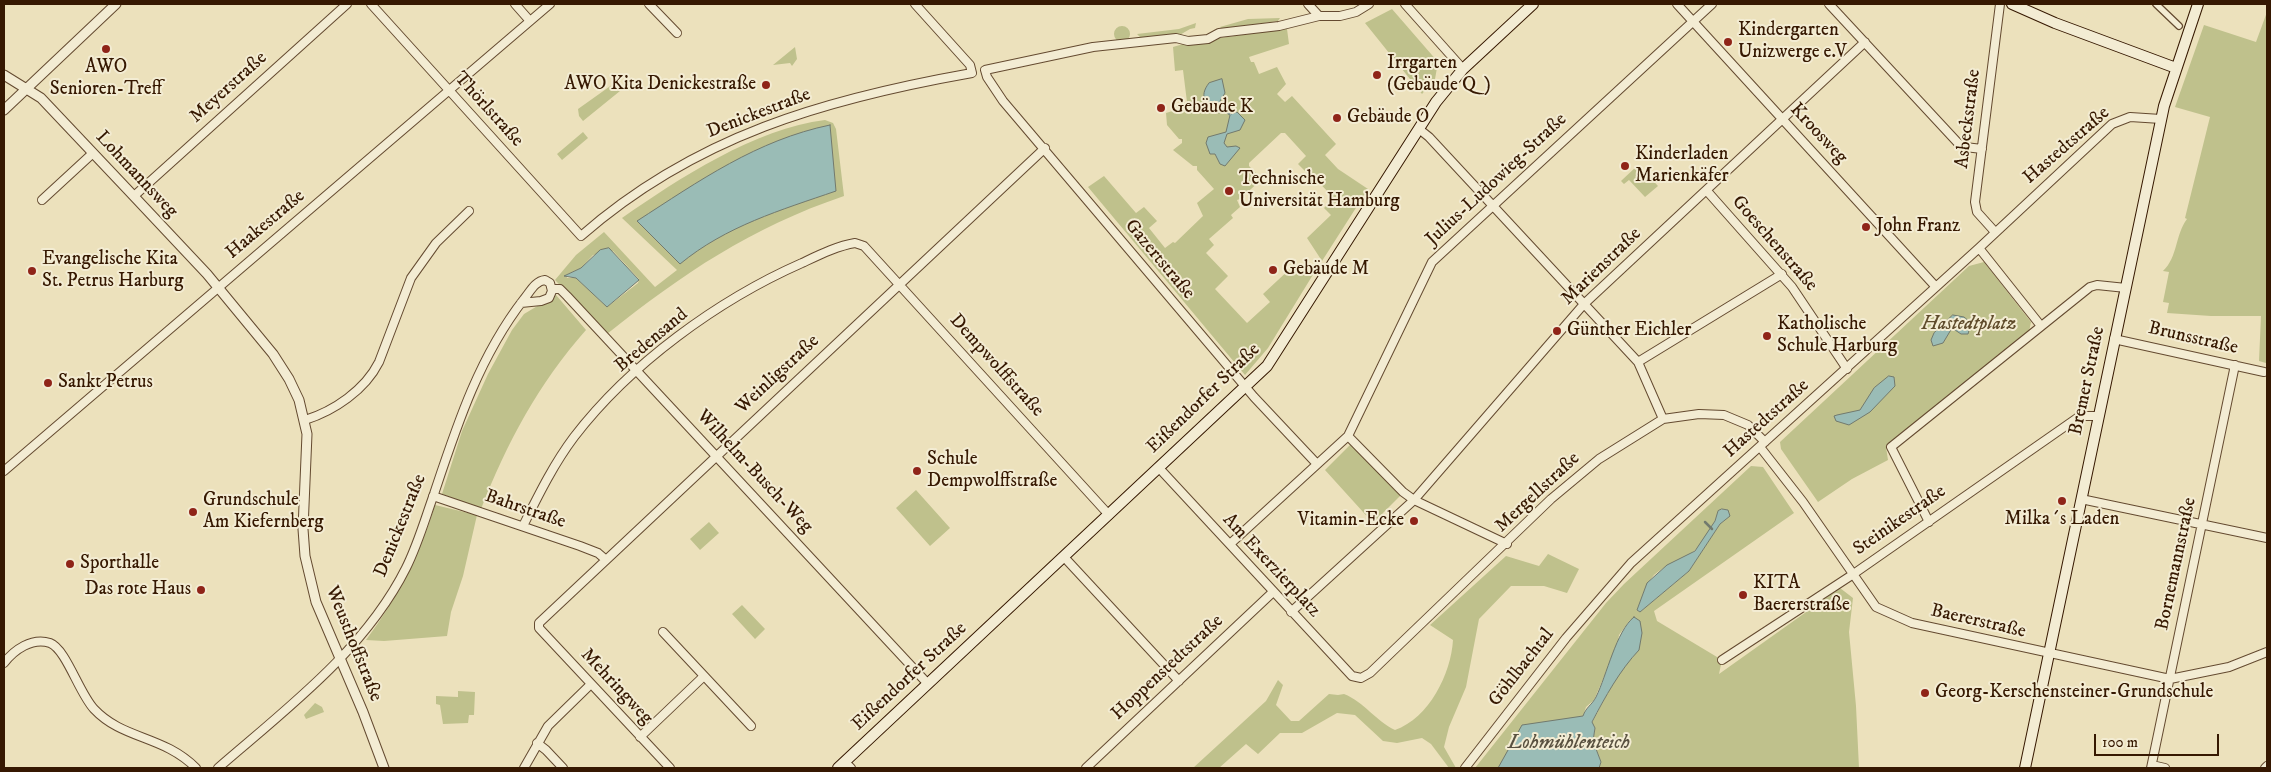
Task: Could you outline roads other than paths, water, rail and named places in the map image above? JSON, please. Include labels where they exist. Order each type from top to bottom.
[{"type":"main road","name":"Eißendorfer Straße","points":[[845,766],[928,684],[1247,386],[1278,351],[1436,102],[1463,68],[1533,4]]},
{"type":"main road","points":[[2012,4],[2055,23],[2176,68]]},
{"type":"main road","name":"Bremer Straße","points":[[2025,768],[2161,119],[2198,4]]},
{"type":"street","points":[[4,110],[116,4]]},
{"type":"street","name":"Meyerstraße","points":[[134,196],[347,4]]},
{"type":"street","name":"Thörlstraße","points":[[371,4],[581,236]]},
{"type":"street","points":[[515,4],[530,21]]},
{"type":"street","name":"Haakestraße","points":[[4,471],[550,4]]},
{"type":"street","points":[[649,4],[677,33]]},
{"type":"street","name":"Denickestraße","points":[[581,236],[621,204],[668,172],[699,154],[759,127],[830,105],[972,73],[970,64],[914,4]]},
{"type":"street","points":[[1308,4],[1319,16],[1330,17],[1346,15],[1369,4]]},
{"type":"street","points":[[1404,4],[1463,68]]},
{"type":"street","name":"Kroosweg","points":[[1677,4],[1936,287]]},
{"type":"street","name":"Julius-Ludowieg-Straße","points":[[1230,544],[1348,436],[1432,262],[1712,4]]},
{"type":"street","points":[[1829,4],[1958,143],[1965,147],[1982,149]]},
{"type":"street","name":"Asbeckstraße","points":[[1996,232],[1977,212],[1975,202],[2000,4]]},
{"type":"street","points":[[2156,4],[2179,26]]},
{"type":"street","name":"Gazertstraße","points":[[1317,464],[1254,397],[1247,386],[1004,101],[987,77],[986,70],[1093,47],[1176,38],[1188,41],[1208,39],[1219,33],[1279,26],[1319,16]]},
{"type":"street","name":"Marienstraße","points":[[1291,612],[1414,500],[1584,304],[1865,42]]},
{"type":"street","name":"Lohmannsweg","points":[[4,75],[41,98],[218,288]]},
{"type":"street","name":"Hastedtstraße","points":[[1607,590],[1631,564],[1847,369],[2115,122],[2130,116],[2161,119]]},
{"type":"street","points":[[1419,129],[1429,136],[1638,362],[1663,419]]},
{"type":"street","name":"Weinligstraße","points":[[539,628],[541,620],[605,559],[1045,148]]},
{"type":"street","points":[[42,200],[93,153]]},
{"type":"street","name":"Goeschenstraße","points":[[1707,191],[1782,274],[1813,315],[1847,369]]},
{"type":"street","points":[[304,420],[322,414],[342,401],[371,375],[379,362],[411,278],[436,242],[469,211]]},
{"type":"street","name":"Dempwolffstraße","points":[[855,243],[864,246],[1109,515]]},
{"type":"street","name":"Bredensand","points":[[522,526],[551,472],[574,438],[607,401],[636,373],[686,332],[731,300],[779,273],[855,243]]},
{"type":"street","points":[[1979,248],[2041,326]]},
{"type":"street","points":[[1638,362],[1782,274]]},
{"type":"street","name":"Denickestraße","points":[[218,768],[339,659],[377,615],[399,580],[416,545],[469,393],[497,338],[521,303],[541,281],[549,282],[552,289]]},
{"type":"street","points":[[1929,522],[1891,447],[2090,287],[2098,285],[2126,288]]},
{"type":"street","name":"Weusthoffstraße","points":[[218,288],[281,366],[295,389],[304,420],[307,446],[303,498],[305,556],[316,602],[363,712],[384,768]]},
{"type":"street","points":[[521,303],[545,300],[550,296],[552,289]]},
{"type":"street","name":"Wilhelm-Busch-Weg","points":[[552,289],[560,289],[567,296],[636,373],[716,455],[928,684]]},
{"type":"street","name":"Brunsstraße","points":[[2114,339],[2264,372]]},
{"type":"street","name":"Bornemannstraße","points":[[2152,767],[2235,365]]},
{"type":"street","name":"Mergellstraße","points":[[1363,677],[1377,667],[1551,499],[1599,459],[1663,419],[1699,414],[1724,415],[1742,421],[1762,444]]},
{"type":"street","name":"Steinikestraße","points":[[1722,660],[1929,522],[2080,416],[2098,416]]},
{"type":"street","points":[[1348,436],[1403,492],[1414,500],[1506,544]]},
{"type":"street","name":"Baererstraße","points":[[1762,444],[1876,607],[1912,624],[2170,679],[2229,667],[2267,652]]},
{"type":"street","name":"Am Exerzierplatz","points":[[1159,468],[1352,676],[1363,677]]},
{"type":"street","name":"Bahrstraße","points":[[433,496],[580,546],[598,553],[605,559]]},
{"type":"street","points":[[2081,499],[2267,538]]},
{"type":"street","points":[[1064,557],[1179,681]]},
{"type":"street","name":"Göhlbachtal","points":[[1465,768],[1566,638],[1607,590]]},
{"type":"street","name":"Hoppenstedtstraße","points":[[1086,768],[1273,592]]},
{"type":"street","name":"Mehringweg","points":[[539,628],[670,768]]},
{"type":"street","points":[[664,632],[751,726]]},
{"type":"street","points":[[4,663],[16,651],[27,645],[41,642],[54,645],[61,651],[84,697],[100,715],[120,728],[171,748],[196,768]]},
{"type":"street","points":[[640,737],[704,676]]},
{"type":"street","points":[[524,768],[554,719],[591,684]]},
{"type":"street","points":[[537,744],[546,750],[563,768]]},
{"type":"street","points":[[2152,767],[2165,768]]},
{"type":"water","points":[[1222,79],[1225,93],[1220,101],[1223,109],[1231,114],[1237,112],[1245,120],[1240,130],[1227,134],[1224,143],[1227,147],[1236,146],[1240,148],[1225,166],[1220,164],[1215,154],[1210,154],[1206,143],[1208,137],[1226,132],[1230,115],[1223,111],[1219,113],[1214,110],[1207,104],[1204,97],[1204,92],[1209,83]]},
{"type":"water","points":[[830,125],[836,191],[775,212],[735,229],[716,239],[680,264],[637,221],[706,177],[753,151],[803,132]]},
{"type":"water","points":[[609,248],[639,280],[607,307],[576,278],[564,276],[581,268],[600,250]]},
{"type":"water","points":[[1953,315],[1964,317],[1971,323],[1968,334],[1961,334],[1952,328],[1943,343],[1933,346],[1931,340],[1934,333]]},
{"type":"water","points":[[1889,376],[1894,377],[1895,386],[1870,412],[1849,425],[1836,421],[1834,416],[1860,410],[1874,388]]},
{"type":"water","points":[[1722,509],[1728,510],[1730,516],[1720,524],[1689,571],[1640,612],[1637,610],[1647,583],[1667,565],[1695,551],[1715,521],[1718,511]]},
{"type":"water","name":"Lohmühlenteich","points":[[1634,617],[1640,621],[1642,633],[1639,650],[1619,675],[1592,722],[1595,728],[1593,741],[1601,762],[1599,768],[1498,768],[1522,725],[1583,716],[1596,697],[1622,632]]},
{"type":"waterway","points":[[1705,522],[1712,529]]},
{"type":"place","name":"Kindergarten Unizwerge e.V","points":[[1728,42]]},
{"type":"place","name":"AWO Senioren-Treff","points":[[106,49]]},
{"type":"place","name":"Irrgarten (Gebäude Q)","points":[[1377,75]]},
{"type":"place","name":"AWO Kita Denickestraße","points":[[766,85]]},
{"type":"place","name":"Gebäude K","points":[[1161,108]]},
{"type":"place","name":"Gebäude O","points":[[1337,118]]},
{"type":"place","name":"Kinderladen Marienkäfer","points":[[1625,166]]},
{"type":"place","name":"Technische Universität Hamburg","points":[[1229,191]]},
{"type":"place","name":"John Franz","points":[[1866,227]]},
{"type":"place","name":"Gebäude M","points":[[1273,270]]},
{"type":"place","name":"Evangelische Kita St. Petrus Harburg","points":[[32,271]]},
{"type":"place","name":"Günther Eichler","points":[[1557,331]]},
{"type":"place","name":"Katholische Schule Harburg","points":[[1767,336]]},
{"type":"place","name":"Sankt Petrus","points":[[48,383]]},
{"type":"place","name":"Schule Dempwolffstraße","points":[[917,471]]},
{"type":"place","name":"Milka´s Laden","points":[[2062,501]]},
{"type":"place","name":"Grundschule Am Kiefernberg","points":[[193,512]]},
{"type":"place","name":"Vitamin-Ecke","points":[[1414,521]]},
{"type":"place","name":"Sporthalle","points":[[70,564]]},
{"type":"place","name":"Das rote Haus","points":[[201,590]]},
{"type":"place","name":"KITA Baererstraße","points":[[1743,595]]},
{"type":"place","name":"Georg-Kerschensteiner-Grundschule","points":[[1925,693]]},
{"type":"park label","name":"Hastedtplatz","points":[[1969,325]]}]
